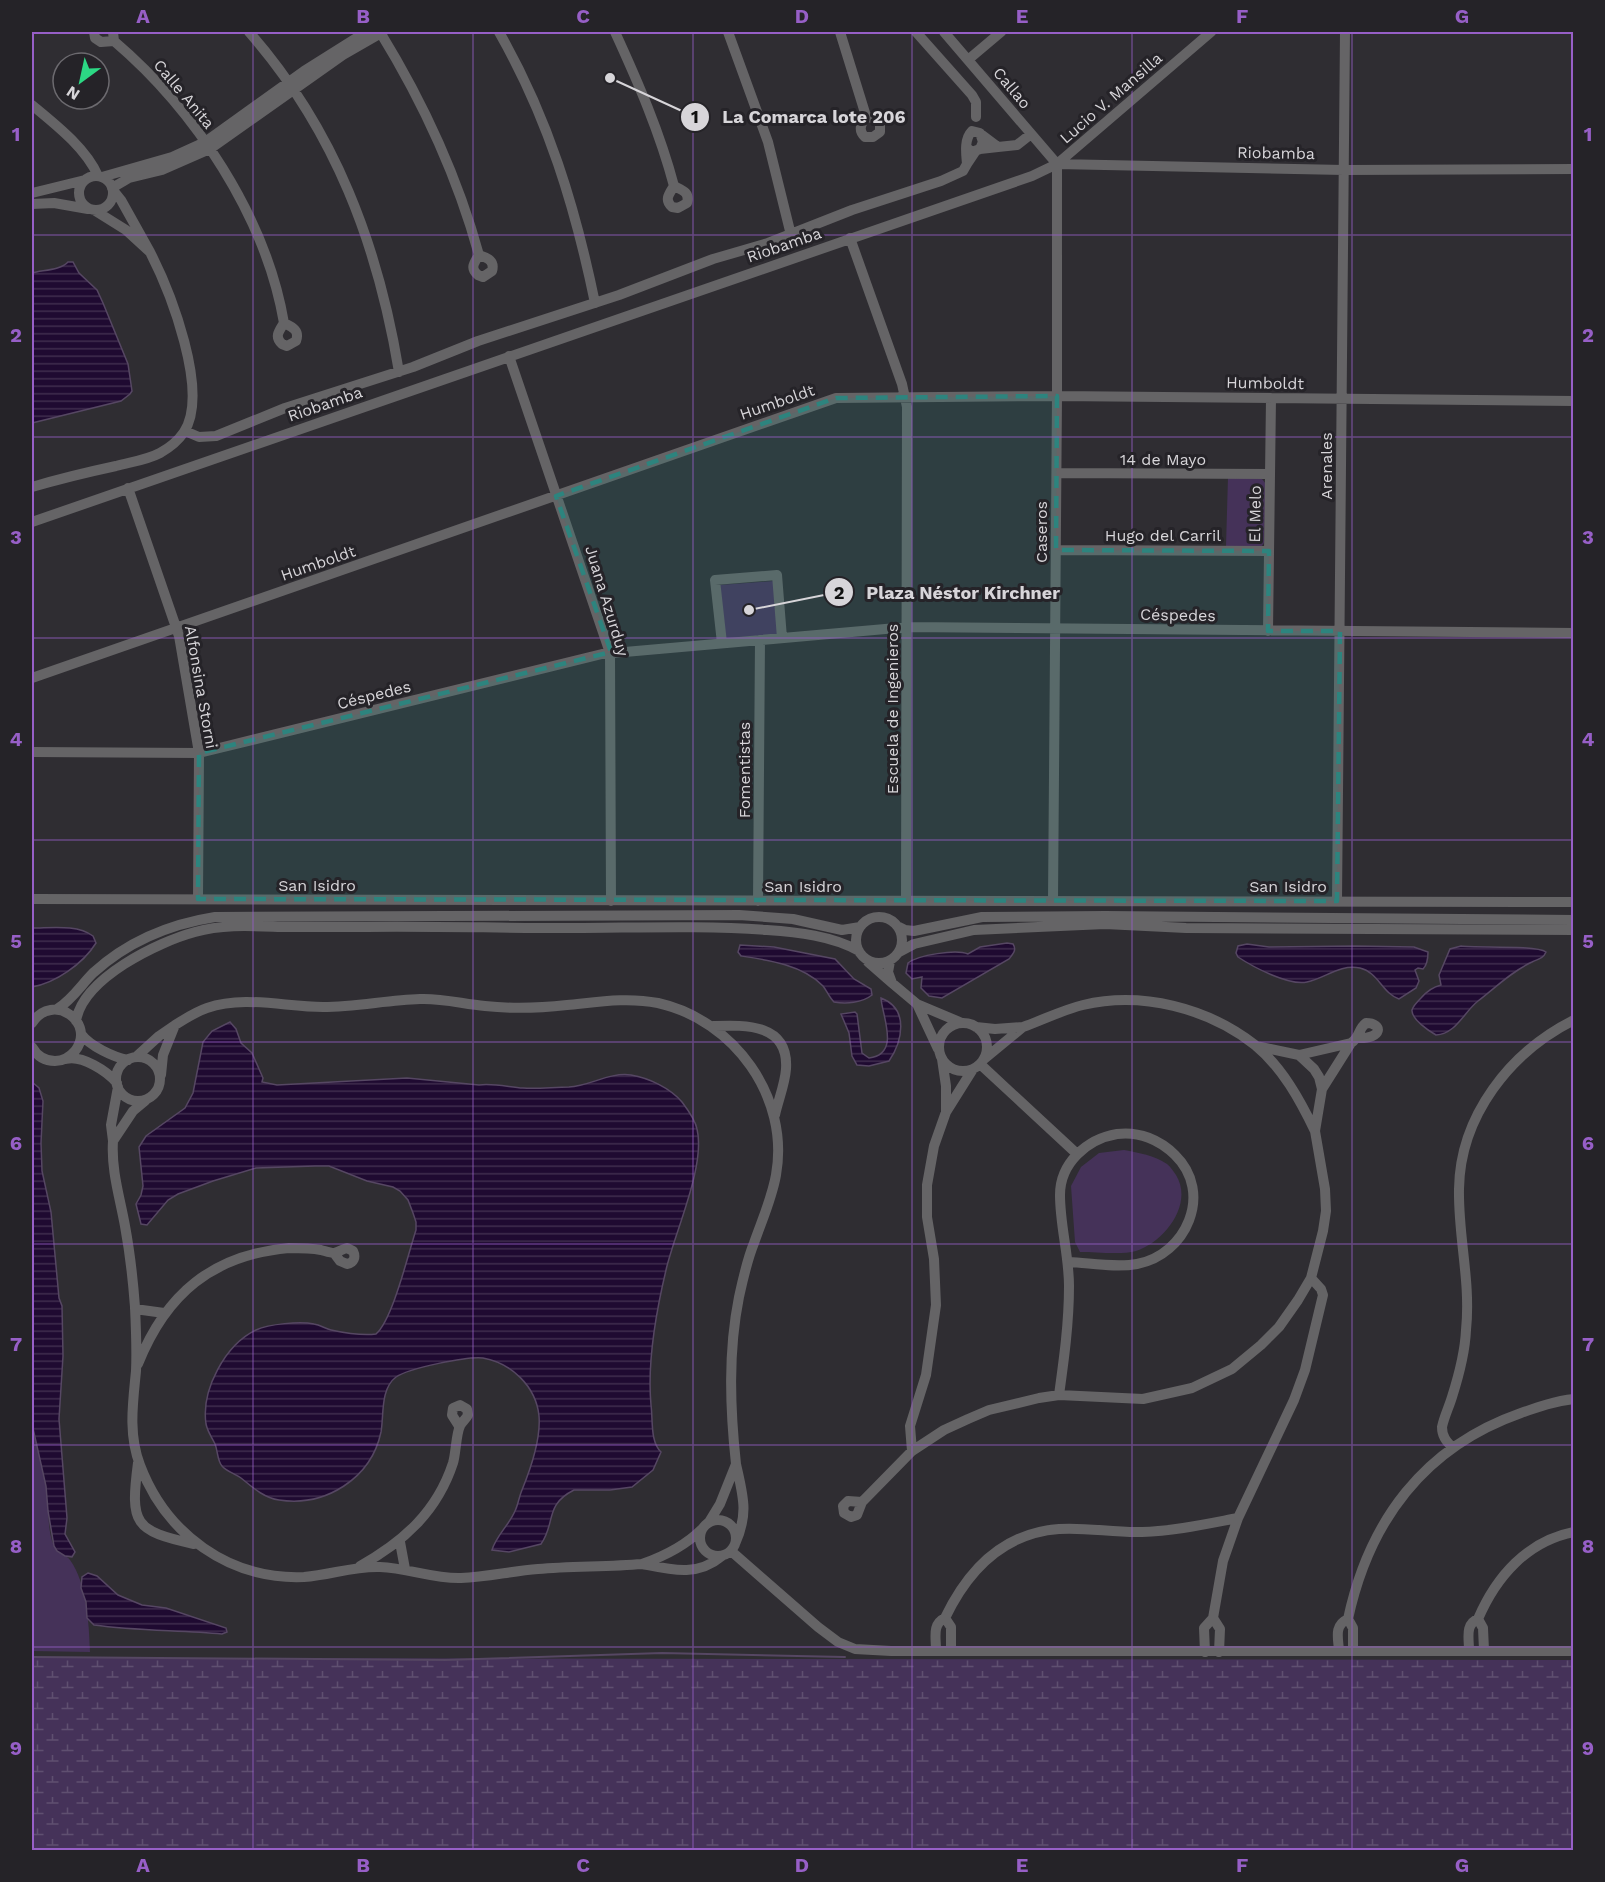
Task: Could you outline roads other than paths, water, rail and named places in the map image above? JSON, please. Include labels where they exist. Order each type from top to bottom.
[{"type":"street","name":"Calle Anita","points":[[94,32],[95,38],[101,42],[113,36],[153,79],[208,146],[255,230],[276,287],[284,323]]},
{"type":"street","points":[[249,32],[292,86],[330,150],[362,222],[382,283],[399,372]]},
{"type":"street","points":[[292,86],[304,71],[366,32]]},
{"type":"street","points":[[32,204],[54,203],[99,210],[108,205],[113,196],[113,189],[122,180],[171,167],[208,146],[292,86],[381,32],[443,150],[457,182],[479,255]]},
{"type":"street","points":[[499,32],[535,103],[559,162],[577,223],[595,303]]},
{"type":"street","points":[[615,32],[646,104],[674,186]]},
{"type":"street","points":[[728,32],[768,142],[791,235]]},
{"type":"street","points":[[840,32],[866,116]]},
{"type":"street","points":[[185,431],[199,437],[216,436],[285,408],[399,372],[519,326],[595,303],[713,259],[791,235],[852,210],[955,176],[963,171],[974,150],[977,134],[976,102],[916,32]]},
{"type":"street","name":"Callao","points":[[944,32],[1057,164]]},
{"type":"street","points":[[969,59],[1001,32]]},
{"type":"street","name":"Lucio V. Mansilla","points":[[1057,164],[1211,32]]},
{"type":"street","name":"Arenales","points":[[1337,901],[1345,32]]},
{"type":"street","points":[[32,105],[76,145],[121,200],[160,271],[174,307],[194,393],[185,431],[168,448],[152,457],[32,487]]},
{"type":"street","points":[[974,150],[983,142],[977,134]]},
{"type":"street","points":[[977,134],[998,147]]},
{"type":"street","points":[[974,150],[1017,145],[1031,134]]},
{"type":"street","points":[[32,193],[100,177],[208,146]]},
{"type":"street","name":"Riobamba","points":[[32,522],[1032,176],[1057,164],[1344,170],[1574,169]]},
{"type":"street","name":"Caseros","points":[[1053,901],[1058,396],[1057,164]]},
{"type":"street","points":[[85,180],[79,189],[80,201],[126,230],[150,252]]},
{"type":"street","name":"Escuela de Ingenieros","points":[[850,238],[906,396],[908,627],[906,901]]},
{"type":"street","name":"Juana Azurduy","points":[[509,356],[610,653],[611,901]]},
{"type":"street","name":"Humboldt","points":[[32,678],[826,401],[846,397],[1058,396],[1574,401]]},
{"type":"street","name":"El Melo","points":[[1268,631],[1271,398]]},
{"type":"street","name":"14 de Mayo","points":[[1057,473],[1270,474]]},
{"type":"street","name":"Alfonsina Storni","points":[[128,489],[177,628],[199,753],[198,899]]},
{"type":"street","name":"Hugo del Carril","points":[[1056,550],[1269,551]]},
{"type":"street","points":[[722,643],[715,580],[777,575],[782,638]]},
{"type":"street","name":"Céspedes","points":[[32,753],[199,753],[610,653],[908,627],[1574,633]]},
{"type":"street","name":"Fomentistas","points":[[758,901],[760,640]]},
{"type":"street","name":"San Isidro","points":[[32,900],[1574,902]]},
{"type":"street","points":[[32,1023],[43,1012],[57,1009],[66,1003],[107,962],[141,940],[180,924],[199,920],[424,921],[568,928],[620,921],[739,915],[793,919],[842,930],[860,927]]},
{"type":"street","points":[[862,1502],[912,1451],[944,1430],[989,1410],[1059,1395],[1143,1399],[1174,1393],[1213,1379],[1247,1358],[1279,1326],[1311,1278],[1326,1211],[1322,1167],[1315,1131],[1291,1086],[1256,1046],[1237,1033],[1204,1016],[1176,1007],[1139,1001],[1084,1005],[1023,1027],[995,1029],[969,1025],[916,1004],[861,954],[856,939],[860,927],[869,918],[882,916],[905,930],[914,931],[982,917],[1124,920],[1574,920]]},
{"type":"street","points":[[620,921],[777,931],[840,942],[876,963],[890,961],[914,944],[974,930],[1124,920],[1186,928],[1574,930]]},
{"type":"street","points":[[76,1021],[84,1001],[94,989],[121,966],[174,939],[230,921]]},
{"type":"street","points":[[899,927],[903,939],[900,952]]},
{"type":"street","points":[[890,961],[888,972],[892,983]]},
{"type":"street","points":[[199,1545],[151,1532],[137,1515],[134,1500],[138,1460],[131,1413],[136,1370],[135,1309],[128,1244],[113,1168],[111,1125],[118,1071],[159,1036],[209,1008],[243,1002],[332,1007],[426,999],[492,1007],[541,1007],[621,999],[660,1004],[680,1010],[713,1026],[735,1047],[752,1068],[775,1116]]},
{"type":"street","points":[[916,1004],[941,1055],[948,1066],[956,1070],[965,1071],[979,1064],[1023,1027]]},
{"type":"street","points":[[57,1009],[66,1012],[76,1021],[86,1040],[115,1056],[148,1059],[154,1064],[160,1078]]},
{"type":"street","points":[[1452,1447],[1444,1438],[1442,1426],[1461,1365],[1466,1330],[1468,1291],[1459,1187],[1467,1142],[1483,1103],[1513,1064],[1534,1044],[1574,1020]]},
{"type":"street","points":[[113,1141],[133,1111],[157,1090],[163,1055],[175,1025]]},
{"type":"street","points":[[912,1451],[910,1426],[926,1375],[936,1305],[934,1259],[927,1217],[927,1185],[934,1146],[946,1112],[979,1064],[986,1043],[983,1035],[969,1025],[952,1026],[945,1031],[941,1039],[946,1112]]},
{"type":"street","points":[[138,1460],[157,1500],[182,1531],[199,1545],[226,1560],[243,1568],[275,1576],[321,1575],[360,1567],[405,1569],[423,1574],[460,1578],[535,1569],[642,1564],[687,1571],[702,1569],[730,1550],[743,1525],[745,1513],[736,1464],[730,1380],[734,1326],[746,1268],[777,1172],[775,1116],[786,1072],[784,1053],[771,1034],[754,1026],[713,1026]]},
{"type":"street","points":[[66,1059],[77,1049],[81,1034]]},
{"type":"street","points":[[1256,1046],[1299,1055],[1355,1041],[1322,1089]]},
{"type":"street","points":[[32,1047],[36,1056],[56,1061],[77,1058],[112,1077],[129,1099],[136,1101],[148,1099]]},
{"type":"street","points":[[1299,1055],[1314,1069],[1322,1089],[1315,1131]]},
{"type":"street","points":[[979,1064],[1077,1154]]},
{"type":"street","points":[[1059,1395],[1068,1328],[1069,1262],[1060,1194],[1066,1171],[1077,1154],[1094,1142],[1113,1135],[1133,1134],[1152,1139],[1171,1151],[1184,1166],[1192,1186],[1192,1207],[1191,1218],[1171,1249],[1149,1261],[1136,1264],[1069,1262]]},
{"type":"street","points":[[136,1370],[164,1312],[202,1278],[234,1260],[271,1250],[292,1248],[334,1253]]},
{"type":"street","points":[[1205,1652],[1204,1628],[1213,1618],[1224,1561],[1238,1518],[1284,1424],[1305,1370],[1323,1295],[1321,1289],[1311,1278]]},
{"type":"street","points":[[135,1309],[164,1312]]},
{"type":"street","points":[[1353,1650],[1353,1628],[1348,1619],[1354,1588],[1378,1533],[1418,1478],[1452,1447],[1502,1419],[1574,1399]]},
{"type":"street","points":[[360,1567],[400,1542],[438,1496],[453,1463],[459,1426]]},
{"type":"street","points":[[642,1564],[675,1550],[694,1537],[720,1504],[736,1464]]},
{"type":"street","points":[[936,1650],[938,1623],[945,1618],[959,1590],[976,1568],[1007,1544],[1033,1534],[1066,1529],[1143,1532],[1238,1518]]},
{"type":"street","points":[[722,1520],[731,1525],[736,1534],[730,1550],[712,1556],[704,1550],[699,1538],[705,1525],[722,1520]]},
{"type":"street","points":[[1469,1650],[1468,1628],[1470,1623],[1478,1618],[1493,1589],[1512,1566],[1536,1547],[1551,1539],[1574,1532]]},
{"type":"street","points":[[400,1542],[405,1569]]},
{"type":"street","points":[[730,1550],[818,1627],[838,1642],[855,1648],[891,1651],[1574,1651]]},
{"type":"street","points":[[945,1618],[949,1623],[951,1650]]},
{"type":"street","points":[[1213,1618],[1220,1629],[1219,1652]]},
{"type":"street","points":[[1478,1618],[1482,1623],[1484,1650]]},
{"type":"street","points":[[1339,1650],[1338,1628],[1348,1619]]},
{"type":"street","points":[[936,1635],[943,1638],[951,1634]]},
{"type":"street","points":[[1469,1635],[1476,1639],[1483,1634]]},
{"type":"street","points":[[1205,1636],[1212,1640],[1219,1635]]},
{"type":"street","points":[[1338,1636],[1346,1639],[1353,1635]]},
{"type":"waterway","points":[[32,1657],[445,1660],[662,1653],[845,1657]]},
{"type":"place","name":"La Comarca lote 206","points":[[610,78]]},
{"type":"place","name":"Plaza Néstor Kirchner","points":[[749,610]]}]
